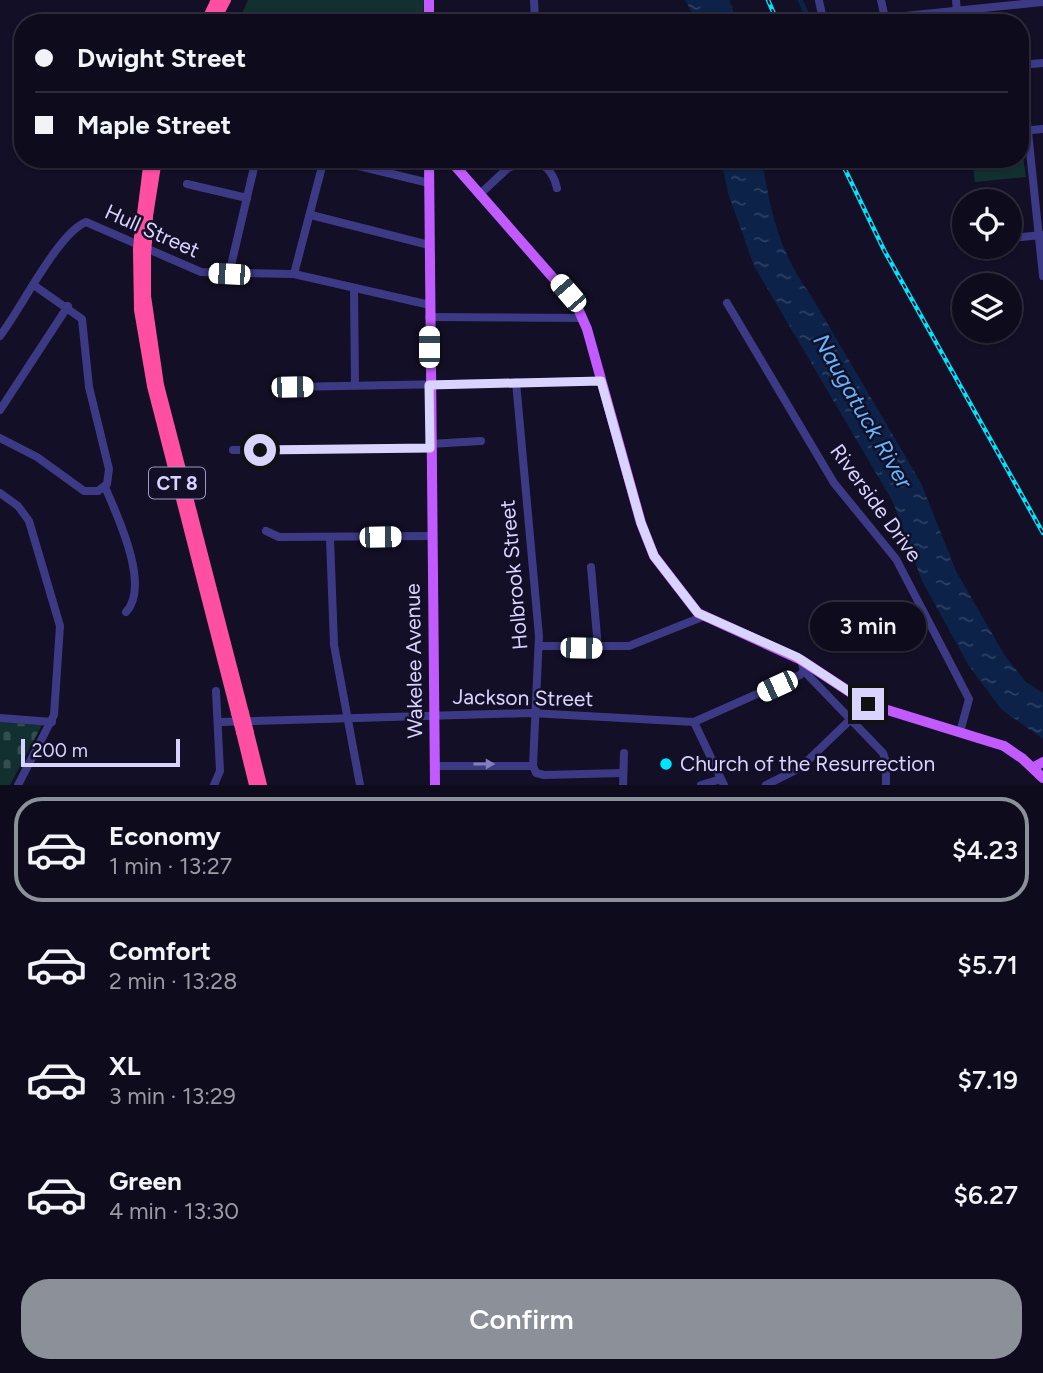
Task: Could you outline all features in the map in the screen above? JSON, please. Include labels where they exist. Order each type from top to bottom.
[{"type":"highway","name":"CT 8","points":[[147,168],[143,190],[139,310],[152,386],[245,733],[262,785]]},
{"type":"highway","name":"CT 8","points":[[143,239],[156,168]]},
{"type":"highway","name":"CT 8","points":[[245,733],[254,785]]},
{"type":"main road","name":"Wakelee Avenue","points":[[429,168],[429,385],[435,785]]},
{"type":"main road","points":[[457,168],[568,293],[583,318],[641,523],[654,556],[702,617],[765,641],[801,660],[868,704],[1003,746],[1038,765],[1043,778]]},
{"type":"street","points":[[956,0],[957,14]]},
{"type":"street","points":[[933,14],[1016,2],[1043,2]]},
{"type":"street","points":[[1029,163],[1043,276]]},
{"type":"street","points":[[229,274],[254,168]]},
{"type":"street","points":[[294,274],[322,168]]},
{"type":"street","points":[[367,168],[429,183]]},
{"type":"street","points":[[480,195],[508,168]]},
{"type":"street","points":[[547,168],[554,176],[557,188]]},
{"type":"street","points":[[187,184],[247,198]]},
{"type":"street","points":[[311,215],[429,245]]},
{"type":"street","name":"Hull Street","points":[[0,336],[62,243],[86,222],[193,270],[229,274],[294,274],[430,305]]},
{"type":"street","points":[[1022,237],[1040,235]]},
{"type":"street","points":[[35,286],[78,313],[82,321],[91,402],[108,470],[105,487],[132,549],[133,601],[126,612]]},
{"type":"street","points":[[354,288],[355,385]]},
{"type":"street","name":"Riverside Drive","points":[[727,303],[834,484],[895,559],[909,582],[969,699],[961,733]]},
{"type":"street","points":[[0,410],[68,306]]},
{"type":"street","points":[[429,317],[583,318]]},
{"type":"street","points":[[292,387],[601,381]]},
{"type":"street","name":"Holbrook Street","points":[[516,382],[539,646],[533,766]]},
{"type":"street","points":[[0,438],[37,457],[84,491],[95,492],[105,487]]},
{"type":"street","points":[[233,450],[430,446],[481,441]]},
{"type":"street","points":[[0,493],[23,510],[29,521],[57,608],[60,640],[52,722],[18,785]]},
{"type":"street","points":[[266,531],[279,537],[431,536]]},
{"type":"street","points":[[330,538],[332,633],[345,717],[360,785]]},
{"type":"street","points":[[591,567],[598,648]]},
{"type":"street","points":[[539,646],[598,648],[640,642],[702,617]]},
{"type":"street","points":[[801,660],[804,671],[885,757],[886,785]]},
{"type":"street","name":"Jackson Street","points":[[219,722],[537,714],[694,722],[804,671]]},
{"type":"street","points":[[214,785],[220,771],[216,691]]},
{"type":"street","points":[[0,719],[52,722]]},
{"type":"street","points":[[766,785],[800,768],[851,719]]},
{"type":"street","points":[[694,722],[722,782],[701,785]]},
{"type":"street","points":[[623,785],[624,752]]},
{"type":"street","points":[[434,766],[533,766],[537,773],[544,775],[623,773]]},
{"type":"green space","points":[[248,0],[424,0],[423,14],[242,14]]},
{"type":"green space","points":[[973,168],[1025,168],[1026,177],[975,182]]},
{"type":"green space","points":[[0,722],[42,725],[10,785],[0,785]]},
{"type":"water","points":[[685,0],[729,0],[734,14],[693,14]]},
{"type":"water","name":"Naugatuck River","points":[[723,168],[764,168],[777,230],[799,278],[921,483],[956,571],[1005,656],[1026,682],[1043,693],[1043,739],[1001,709],[969,666],[922,581],[893,502],[754,266],[728,193]]},
{"type":"waterway","points":[[800,0],[807,14]]},
{"type":"railway","points":[[768,0],[774,14]]},
{"type":"railway","points":[[844,168],[884,250],[1043,533]]},
{"type":"place","name":"Church of the Resurrection","points":[[666,764]]},
{"type":"route","points":[[260,450],[430,448],[429,385],[601,381],[641,523],[654,556],[698,613],[715,623],[765,641],[797,657],[868,704]]}]
